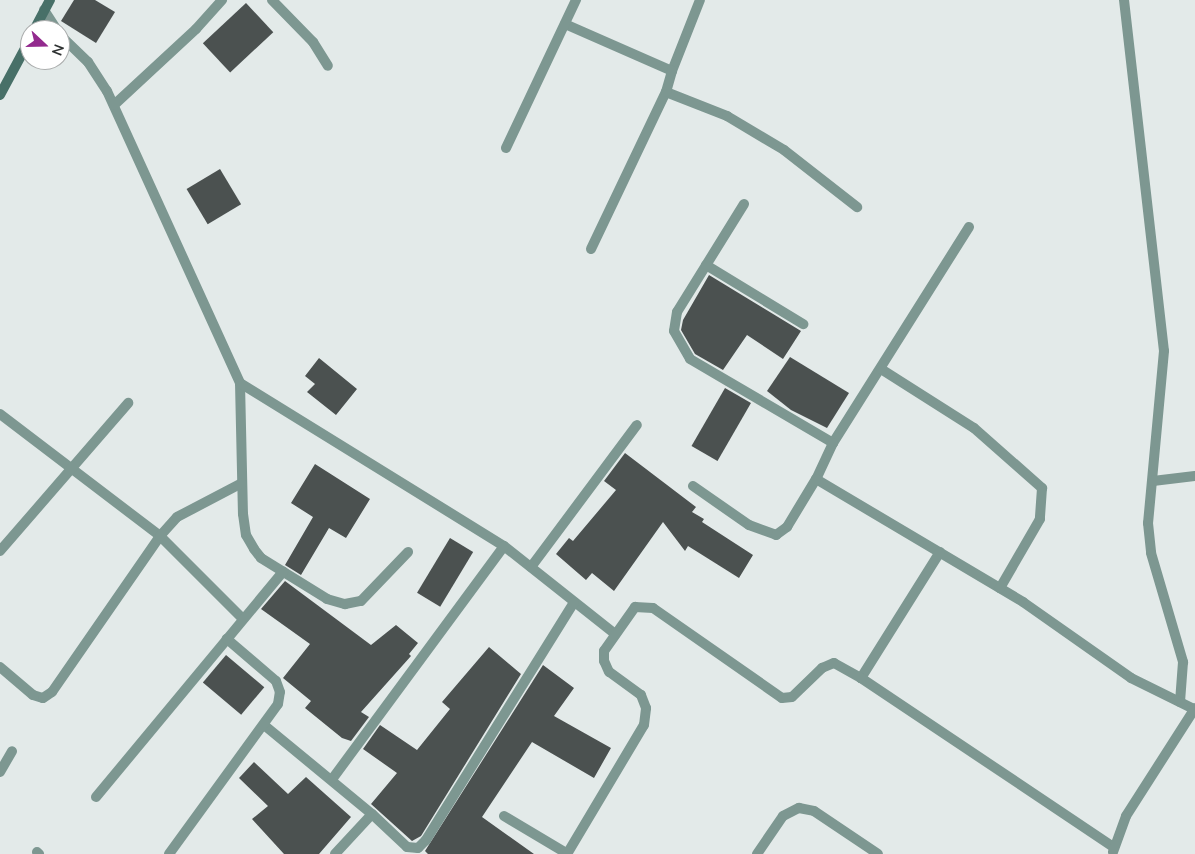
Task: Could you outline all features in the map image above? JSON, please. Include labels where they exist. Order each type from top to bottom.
[{"type":"street","points":[[39,20],[50,0]]},
{"type":"street","points":[[114,105],[196,29],[222,0]]},
{"type":"street","points":[[272,0],[313,42],[328,66]]},
{"type":"street","points":[[506,148],[576,0]]},
{"type":"street","points":[[591,249],[666,92],[672,71],[700,0]]},
{"type":"street","points":[[1124,0],[1164,351],[1148,523],[1151,553],[1183,662],[1180,702]]},
{"type":"street","points":[[44,10],[50,20]]},
{"type":"street","points":[[565,24],[672,71]]},
{"type":"street","points":[[70,45],[88,62],[114,105],[240,383],[242,483],[246,535],[261,558],[327,599],[345,604],[361,601],[408,552]]},
{"type":"street","points":[[0,94],[20,57]]},
{"type":"street","points":[[666,92],[727,116],[784,150],[857,207]]},
{"type":"street","points":[[744,204],[677,312],[674,331],[680,347],[690,359],[833,443]]},
{"type":"street","points":[[693,486],[749,524],[776,535],[787,527],[816,479],[833,443],[969,227]]},
{"type":"street","points":[[706,265],[804,324]]},
{"type":"street","points":[[881,369],[974,428],[1042,488],[1040,519],[1000,588]]},
{"type":"street","points":[[240,383],[504,546],[615,634]]},
{"type":"street","points":[[0,551],[128,403]]},
{"type":"street","points":[[0,414],[72,467],[160,536],[243,619]]},
{"type":"street","points":[[531,567],[637,425]]},
{"type":"street","points":[[1152,481],[1195,476]]},
{"type":"street","points":[[504,816],[566,854],[644,725],[646,708],[641,696],[609,672],[604,661],[604,652],[635,607],[644,606],[782,698],[792,698],[822,668],[834,663],[861,678],[1113,851],[1126,816],[1194,708],[1131,678],[1000,588],[816,479]]},
{"type":"street","points":[[0,667],[34,694],[43,698],[52,692],[160,536],[178,517],[242,483]]},
{"type":"street","points":[[332,778],[504,546]]},
{"type":"street","points":[[861,678],[940,552]]},
{"type":"street","points":[[96,797],[283,572]]},
{"type":"street","points":[[264,725],[332,778],[409,850],[418,848],[426,840],[574,602]]},
{"type":"street","points":[[169,854],[278,704],[280,692],[276,681],[227,639]]},
{"type":"street","points":[[0,772],[12,751]]},
{"type":"street","points":[[758,854],[783,816],[799,808],[814,811],[878,854]]},
{"type":"street","points":[[335,854],[372,814]]},
{"type":"building","points":[[74,0],[95,0],[115,12],[96,43],[70,27],[70,20],[62,20]]},
{"type":"building","points":[[246,3],[273,32],[230,72],[203,43]]},
{"type":"building","points":[[220,169],[241,204],[208,224],[187,189]]},
{"type":"building","points":[[709,275],[801,331],[783,359],[747,335],[723,370],[695,354],[681,330],[683,320]]},
{"type":"building","points":[[790,357],[849,393],[827,428],[791,410],[767,391]]},
{"type":"building","points":[[319,358],[357,389],[336,415],[307,392],[315,384],[305,376]]},
{"type":"building","points":[[725,388],[751,403],[717,461],[692,446]]},
{"type":"building","points":[[625,453],[696,507],[692,512],[704,519],[702,522],[753,555],[739,578],[688,546],[685,551],[663,522],[614,591],[592,573],[586,580],[556,554],[569,538],[573,541],[616,490],[604,481]]},
{"type":"building","points":[[315,464],[370,499],[346,538],[329,528],[301,575],[285,565],[313,517],[291,503]]},
{"type":"building","points":[[450,538],[473,552],[440,607],[417,593]]},
{"type":"building","points":[[285,581],[371,645],[396,625],[418,643],[409,654],[411,656],[361,712],[369,717],[351,741],[342,738],[305,708],[311,701],[283,678],[310,644],[261,609]]},
{"type":"building","points":[[489,647],[521,674],[421,836],[412,841],[371,804],[397,773],[363,749],[380,725],[417,750],[450,709],[442,702]]},
{"type":"building","points":[[226,655],[264,687],[241,715],[203,683]]},
{"type":"building","points":[[543,665],[574,688],[554,716],[611,748],[594,778],[532,742],[482,817],[534,854],[428,854],[425,851]]},
{"type":"building","points":[[254,762],[288,794],[306,777],[351,817],[319,854],[284,854],[252,819],[268,806],[239,778]]}]
